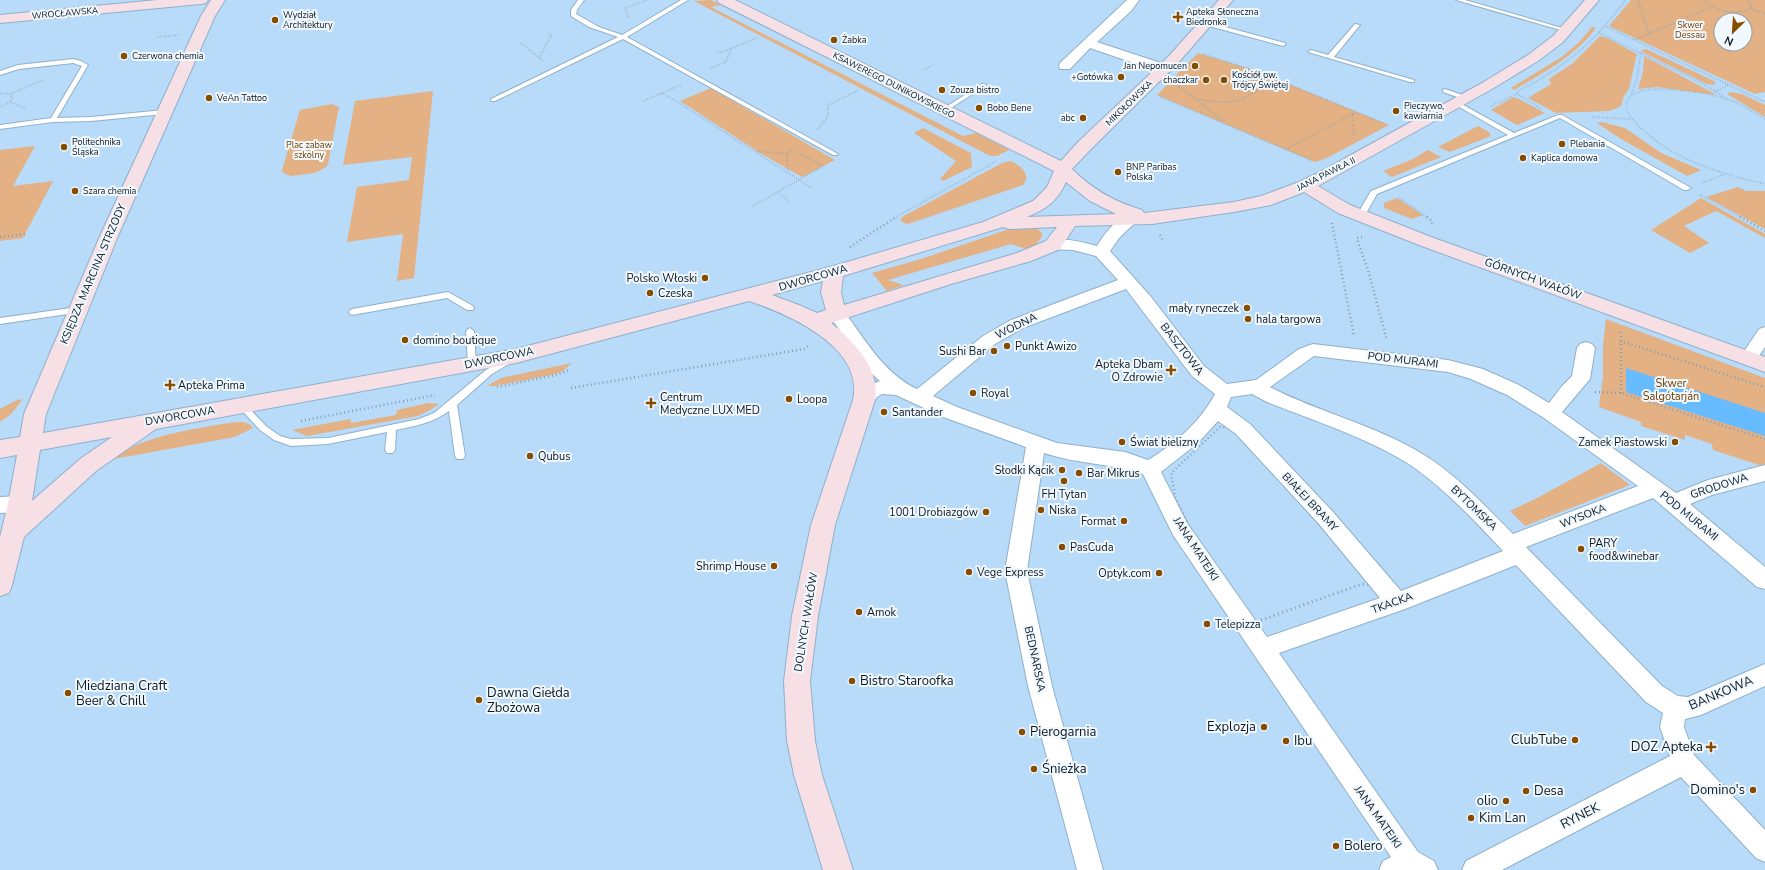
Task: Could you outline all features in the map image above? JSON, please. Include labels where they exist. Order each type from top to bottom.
[{"type":"street","name":"WROCŁAWSKA","points":[[0,19],[201,0]]},
{"type":"street","name":"KSIĘDZA MARCINA STRZODY","points":[[0,585],[15,530],[10,505],[30,443],[34,414],[164,112],[208,16],[218,0]]},
{"type":"street","name":"KSAWEREGO DUNIKOWSKIEGO","points":[[724,0],[1063,169]]},
{"type":"street","points":[[1064,66],[1133,0]]},
{"type":"street","name":"MIKOŁOWSKA","points":[[989,226],[1039,205],[1052,192],[1063,169],[1084,146],[1168,74],[1226,0]]},
{"type":"street","name":"JANA PAWŁA II","points":[[989,226],[1018,222],[1152,218],[1264,201],[1304,186],[1456,97],[1491,84],[1533,58],[1558,39],[1592,0]]},
{"type":"street","points":[[1088,44],[1168,74]]},
{"type":"street","points":[[1063,169],[1079,186],[1096,199],[1118,209],[1152,218]]},
{"type":"street","name":"GÓRNYCH WAŁÓW","points":[[1304,186],[1330,201],[1425,241],[1757,362]]},
{"type":"street","points":[[822,326],[944,280],[1024,257],[1053,245],[1073,245],[1102,252],[1120,226],[1131,219]]},
{"type":"street","points":[[1053,245],[1070,221]]},
{"type":"street","name":"DWORCOWA","points":[[0,448],[516,356],[751,295],[989,226]]},
{"type":"street","name":"BASZTOWA","points":[[1102,252],[1129,282],[1198,371],[1224,391]]},
{"type":"street","name":"DOLNYCH WAŁÓW","points":[[822,326],[832,292],[834,272]]},
{"type":"street","name":"WODNA","points":[[918,398],[989,340],[1017,324],[1129,282]]},
{"type":"street","name":"DOLNYCH WAŁÓW","points":[[751,295],[799,313],[822,326],[877,368],[900,389]]},
{"type":"street","name":"DOLNYCH WAŁÓW","points":[[822,326],[849,352],[861,373],[865,386],[872,394],[823,525],[805,616],[797,681],[801,741],[807,768],[838,870]]},
{"type":"street","points":[[1757,362],[1765,333]]},
{"type":"street","points":[[1551,413],[1568,391],[1581,379],[1586,348]]},
{"type":"street","name":"POD MURAMI","points":[[1254,387],[1268,381],[1309,351],[1318,350],[1448,366],[1477,374],[1514,390],[1551,413],[1656,488],[1765,580]]},
{"type":"street","points":[[872,394],[889,387],[900,389],[950,412],[1057,450],[1124,460],[1150,469],[1166,461],[1217,410],[1224,391],[1254,387]]},
{"type":"street","name":"BYTOMSKA","points":[[1254,387],[1273,397],[1377,439],[1417,460],[1434,472],[1468,501],[1654,694],[1674,717]]},
{"type":"street","name":"BIAŁEJ BRAMY","points":[[1217,410],[1243,429],[1326,518],[1397,602]]},
{"type":"street","points":[[15,530],[88,465],[155,420]]},
{"type":"street","name":"BEDNARSKA","points":[[1036,443],[1016,571],[1040,686],[1090,870]]},
{"type":"street","name":"JANA MATEJKI","points":[[1150,469],[1180,529],[1263,649],[1409,867]]},
{"type":"street","name":"GRODOWA","points":[[1674,502],[1708,488],[1765,472]]},
{"type":"street","name":"WYSOKA","points":[[1515,549],[1656,488]]},
{"type":"street","name":"TKACKA","points":[[1263,649],[1285,640],[1397,602],[1515,549]]},
{"type":"street","name":"BANKOWA","points":[[1674,717],[1685,710],[1765,675]]},
{"type":"street","points":[[1674,717],[1684,762],[1765,849]]},
{"type":"street","name":"RYNEK","points":[[1476,870],[1684,762]]},
{"type":"lane","points":[[581,0],[574,10],[574,16],[594,29],[623,37],[835,154]]},
{"type":"lane","points":[[493,100],[623,37],[685,0]]},
{"type":"lane","points":[[1459,0],[1566,30]]},
{"type":"lane","points":[[1207,24],[1282,44]]},
{"type":"lane","points":[[1330,57],[1357,25]]},
{"type":"lane","points":[[1311,52],[1412,81]]},
{"type":"lane","points":[[0,73],[18,67],[73,61],[80,62],[85,65],[53,120]]},
{"type":"lane","points":[[944,110],[984,84]]},
{"type":"lane","points":[[1456,97],[1513,134]]},
{"type":"lane","points":[[0,126],[53,120],[91,119],[164,112]]},
{"type":"lane","points":[[1361,215],[1374,193],[1513,134],[1560,116],[1687,188]]},
{"type":"lane","points":[[352,312],[448,295],[470,308]]},
{"type":"lane","points":[[0,321],[78,310]]},
{"type":"lane","points":[[470,332],[472,364]]},
{"type":"lane","points":[[241,405],[263,428],[277,438],[292,444],[328,441],[420,422],[437,415],[489,372],[516,356]]},
{"type":"lane","points":[[452,404],[460,456]]},
{"type":"lane","points":[[390,450],[392,428]]},
{"type":"path","points":[[633,31],[625,8],[647,0]]},
{"type":"path","points":[[1486,109],[1516,94],[1518,90],[1570,61],[1599,33],[1626,0]]},
{"type":"path","points":[[1638,0],[1649,34]]},
{"type":"path","points":[[1702,0],[1712,6],[1736,12],[1750,9],[1765,14]]},
{"type":"path","points":[[1746,0],[1751,5],[1750,9]]},
{"type":"path","points":[[1634,40],[1712,6]]},
{"type":"path","points":[[1604,26],[1765,102]]},
{"type":"path","points":[[539,58],[551,36],[549,33]]},
{"type":"path","points":[[1599,33],[1641,52],[1716,91],[1765,119]]},
{"type":"path","points":[[158,37],[182,34]]},
{"type":"path","points":[[718,52],[720,53],[731,49],[759,37]]},
{"type":"path","points":[[521,44],[545,62]]},
{"type":"path","points":[[643,101],[661,94],[726,62],[731,49]]},
{"type":"path","points":[[1641,52],[1637,79],[1627,103],[1628,113],[1645,133],[1670,152],[1697,165],[1765,184]]},
{"type":"path","points":[[1198,53],[1273,78],[1389,125]]},
{"type":"path","points":[[924,70],[933,65]]},
{"type":"path","points":[[1168,74],[1226,124]]},
{"type":"path","points":[[1197,99],[1217,103],[1238,103],[1246,99],[1273,78]]},
{"type":"path","points":[[1716,91],[1729,85]]},
{"type":"path","points":[[810,140],[828,116],[828,104],[859,90]]},
{"type":"path","points":[[1631,95],[1641,91],[1658,90],[1727,98]]},
{"type":"path","points":[[0,93],[10,94],[13,97],[10,102],[0,107]]},
{"type":"path","points":[[661,94],[676,100],[813,189]]},
{"type":"path","points":[[1516,94],[1555,118]]},
{"type":"path","points":[[1157,96],[1315,162]]},
{"type":"path","points":[[1353,110],[1354,143]]},
{"type":"path","points":[[1286,149],[1353,114]]},
{"type":"path","points":[[1569,120],[1580,117],[1601,116],[1632,119]]},
{"type":"path","points":[[753,206],[823,166],[794,150]]},
{"type":"path","points":[[754,151],[787,154],[788,172]]},
{"type":"path","points":[[849,248],[899,215],[995,162]]},
{"type":"path","points":[[1687,188],[1726,174]]},
{"type":"path","points":[[1687,188],[1765,231]]},
{"type":"path","points":[[778,193],[789,201]]},
{"type":"path","points":[[1395,196],[1432,221],[1433,230]]},
{"type":"path","points":[[1331,220],[1358,354]]},
{"type":"path","points":[[0,237],[25,234]]},
{"type":"path","points":[[1364,235],[1356,238],[1367,268],[1392,358]]},
{"type":"path","points":[[570,388],[804,349],[822,326]]},
{"type":"path","points":[[1620,393],[1621,330]]},
{"type":"path","points":[[1620,341],[1765,387]]},
{"type":"path","points":[[494,387],[556,375],[570,370]]},
{"type":"path","points":[[1568,391],[1584,393],[1620,393],[1765,439]]},
{"type":"path","points":[[300,422],[440,395]]},
{"type":"path","points":[[1220,427],[1232,428],[1238,432],[1374,584],[1362,584],[1252,623],[1198,543],[1176,502],[1171,474],[1220,427]]},
{"type":"green space","points":[[711,0],[721,5],[711,7],[963,136],[976,133],[1009,150],[997,156],[990,156],[694,1]]},
{"type":"green space","name":"Skwer Dessau","points":[[1631,0],[1765,0],[1765,92],[1755,94],[1609,26]]},
{"type":"green space","points":[[1592,27],[1596,28],[1578,48],[1568,56],[1514,90],[1511,88],[1563,56],[1579,42]]},
{"type":"green space","points":[[1600,36],[1607,38],[1637,54],[1629,89],[1624,96],[1621,106],[1610,111],[1556,113],[1528,98],[1551,84],[1549,79],[1573,63]]},
{"type":"green space","points":[[1646,49],[1712,80],[1715,82],[1714,85],[1707,84],[1640,51]]},
{"type":"green space","points":[[1198,53],[1259,72],[1389,125],[1327,158],[1315,162],[1157,95]]},
{"type":"green space","points":[[1644,56],[1717,95],[1657,87],[1638,89],[1643,72]]},
{"type":"green space","points":[[711,88],[835,160],[802,177],[760,153],[680,101]]},
{"type":"green space","points":[[433,91],[414,278],[397,281],[403,234],[347,242],[357,187],[409,180],[412,157],[343,165],[355,101]]},
{"type":"green space","points":[[1730,92],[1742,94],[1765,105],[1765,117],[1727,94]]},
{"type":"green space","points":[[1513,97],[1545,113],[1517,125],[1491,110]]},
{"type":"green space","name":"Plac zabaw szkolny","points":[[332,104],[339,107],[328,164],[326,167],[315,173],[291,176],[283,173],[282,170],[300,110]]},
{"type":"green space","points":[[1602,122],[1625,128],[1661,153],[1701,170],[1687,176],[1621,139],[1597,123]]},
{"type":"green space","points":[[1478,126],[1489,132],[1491,136],[1450,152],[1438,147]]},
{"type":"green space","points":[[923,128],[971,153],[972,167],[943,181],[940,179],[956,161],[914,133]]},
{"type":"green space","points":[[35,146],[13,186],[53,181],[23,238],[0,241],[0,150]]},
{"type":"green space","points":[[1428,150],[1441,157],[1392,177],[1383,171],[1413,159]]},
{"type":"green space","points":[[1010,161],[1024,170],[1026,177],[1023,185],[911,223],[906,224],[900,220],[902,217],[1002,163]]},
{"type":"green space","points":[[1738,187],[1746,191],[1765,191],[1765,229],[1706,197]]},
{"type":"green space","points":[[1397,198],[1423,215],[1412,219],[1384,208],[1384,203]]},
{"type":"green space","points":[[1701,198],[1765,234],[1765,238],[1716,211],[1684,226],[1709,243],[1690,253],[1651,230]]},
{"type":"green space","points":[[1035,227],[1042,233],[1042,237],[1035,245],[1031,247],[1024,248],[1011,244],[888,280],[904,285],[887,291],[872,273],[921,259],[1009,229]]},
{"type":"green space","name":"Skwer Salgótarján","points":[[1606,319],[1765,378],[1765,467],[1713,450],[1712,444],[1685,435],[1685,440],[1641,426],[1641,422],[1599,407],[1603,376],[1603,345]]},
{"type":"green space","points":[[572,363],[563,371],[556,374],[495,386],[487,386],[501,378]]},
{"type":"green space","points":[[23,399],[11,414],[0,422],[0,409],[17,400]]},
{"type":"green space","points":[[428,403],[439,404],[418,416],[307,436],[292,430],[351,419],[351,423],[396,415],[397,410]]},
{"type":"green space","points":[[235,422],[247,423],[253,428],[235,437],[108,460],[138,444],[169,434]]},
{"type":"green space","points":[[1601,463],[1630,485],[1525,526],[1510,511],[1539,497]]},
{"type":"water","points":[[1626,368],[1765,413],[1765,436],[1626,392]]},
{"type":"place","name":"Apteka Słoneczna Biedronka","points":[[1178,17]]},
{"type":"place","name":"Wydział Architektury","points":[[275,20]]},
{"type":"place","name":"Żabka","points":[[834,40]]},
{"type":"place","name":"Czerwona chemia","points":[[124,56]]},
{"type":"place","name":"Jan Nepomucen","points":[[1195,66]]},
{"type":"place","name":"+Gotówka","points":[[1121,77]]},
{"type":"place","name":"chaczkar","points":[[1206,80]]},
{"type":"place","name":"Kościół pw. Trójcy Świętej","points":[[1224,80]]},
{"type":"place","name":"Zouza bistro","points":[[942,90]]},
{"type":"place","name":"VeAn Tattoo","points":[[209,98]]},
{"type":"place","name":"Bobo Bene","points":[[979,108]]},
{"type":"place","name":"Pieczywo, kawiarnia","points":[[1396,111]]},
{"type":"place","name":"abc","points":[[1083,118]]},
{"type":"place","name":"Plebania","points":[[1562,144]]},
{"type":"place","name":"Politechnika Śląska","points":[[64,147]]},
{"type":"place","name":"Kaplica domowa","points":[[1523,158]]},
{"type":"place","name":"BNP Paribas Polska","points":[[1118,172]]},
{"type":"place","name":"Szara chemia","points":[[75,191]]},
{"type":"place","name":"Polsko Włoski","points":[[705,278]]},
{"type":"place","name":"Czeska","points":[[650,293]]},
{"type":"place","name":"mały ryneczek","points":[[1247,308]]},
{"type":"place","name":"hala targowa","points":[[1248,319]]},
{"type":"place","name":"domino boutique","points":[[405,340]]},
{"type":"place","name":"Punkt Awizo","points":[[1007,346]]},
{"type":"place","name":"Sushi Bar","points":[[994,351]]},
{"type":"place","name":"Apteka Dbam O Zdrowie","points":[[1171,370]]},
{"type":"place","name":"Apteka Prima","points":[[170,385]]},
{"type":"place","name":"Royal","points":[[973,393]]},
{"type":"place","name":"Loopa","points":[[789,399]]},
{"type":"place","name":"Centrum Medyczne LUX MED","points":[[651,403]]},
{"type":"place","name":"Santander","points":[[884,412]]},
{"type":"place","name":"Świat bielizny","points":[[1122,442]]},
{"type":"place","name":"Zamek Piastowski","points":[[1675,442]]},
{"type":"place","name":"Qubus","points":[[530,456]]},
{"type":"place","name":"Słodki Kącik","points":[[1062,470]]},
{"type":"place","name":"Bar Mikrus","points":[[1079,473]]},
{"type":"place","name":"FH Tytan","points":[[1064,481]]},
{"type":"place","name":"Niska","points":[[1041,510]]},
{"type":"place","name":"1001 Drobiazgów","points":[[986,512]]},
{"type":"place","name":"Format","points":[[1124,521]]},
{"type":"place","name":"PasCuda","points":[[1062,547]]},
{"type":"place","name":"PARY food&winebar","points":[[1581,549]]},
{"type":"place","name":"Shrimp House","points":[[774,566]]},
{"type":"place","name":"Vege Express","points":[[969,572]]},
{"type":"place","name":"Optyk.com","points":[[1159,573]]},
{"type":"place","name":"Amok","points":[[859,612]]},
{"type":"place","name":"Telepizza","points":[[1207,624]]},
{"type":"place","name":"Bistro Staroofka","points":[[852,681]]},
{"type":"place","name":"Miedziana Craft Beer & Chill","points":[[68,693]]},
{"type":"place","name":"Dawna Giełda Zbożowa","points":[[479,700]]},
{"type":"place","name":"Explozja","points":[[1264,727]]},
{"type":"place","name":"Pierogarnia","points":[[1022,732]]},
{"type":"place","name":"ClubTube","points":[[1575,740]]},
{"type":"place","name":"Ibu","points":[[1286,741]]},
{"type":"place","name":"DOZ Apteka","points":[[1711,747]]},
{"type":"place","name":"Śnieżka","points":[[1034,769]]},
{"type":"place","name":"Domino's","points":[[1753,790]]},
{"type":"place","name":"Desa","points":[[1526,791]]},
{"type":"place","name":"olio","points":[[1506,801]]},
{"type":"place","name":"Kim Lan","points":[[1471,818]]},
{"type":"place","name":"Bolero","points":[[1336,846]]}]
